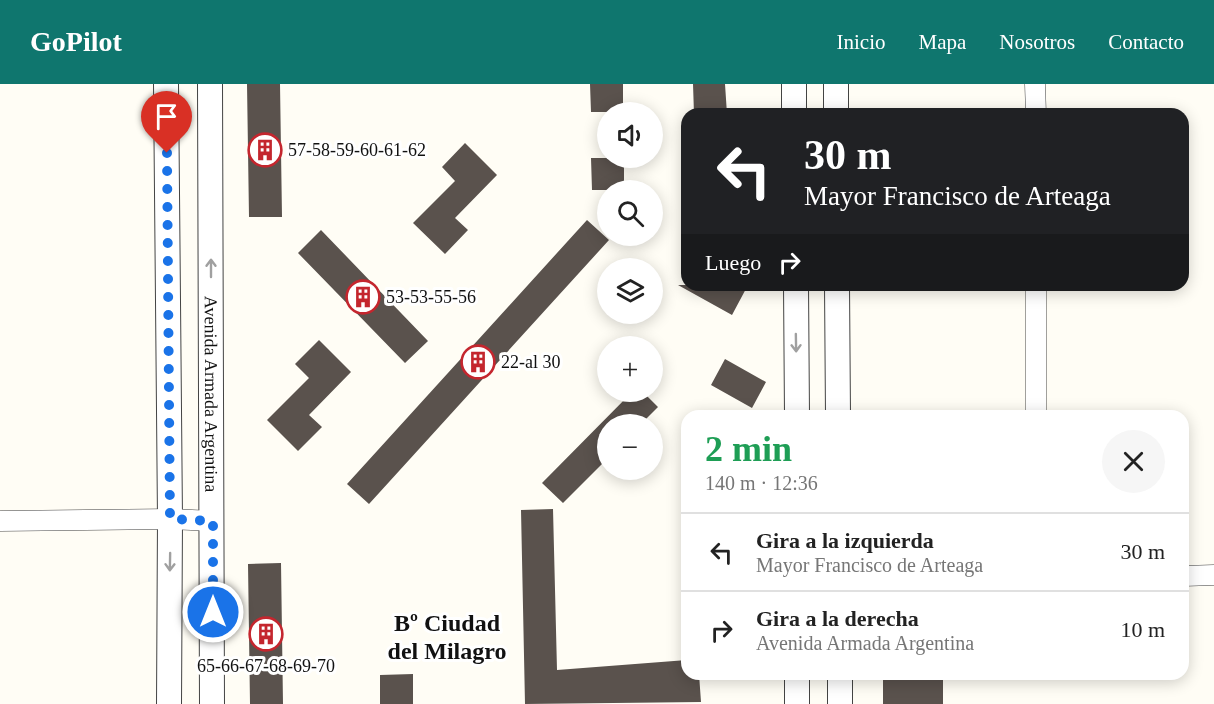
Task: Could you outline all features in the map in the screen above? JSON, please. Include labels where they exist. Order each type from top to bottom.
[{"type":"street","points":[[166,84],[170,519],[169,704]]},
{"type":"street","name":"Avenida Armada Argentina","points":[[210,84],[213,704]]},
{"type":"street","points":[[794,84],[794,108]]},
{"type":"street","points":[[836,84],[836,108]]},
{"type":"street","points":[[1035,84],[1035,108]]},
{"type":"street","points":[[795,291],[797,410]]},
{"type":"street","points":[[837,291],[838,410]]},
{"type":"street","points":[[1036,291],[1036,410]]},
{"type":"street","points":[[0,521],[170,519],[213,521]]},
{"type":"street","points":[[1189,576],[1214,575]]},
{"type":"street","points":[[797,680],[797,704]]},
{"type":"street","points":[[840,680],[840,704]]},
{"type":"building","name":"57-58-59-60-61-62","points":[[247,84],[280,84],[282,217],[249,217]]},
{"type":"building","points":[[590,84],[623,84],[623,102],[597,102],[597,112],[591,112]]},
{"type":"building","points":[[693,84],[725,84],[727,108],[694,108]]},
{"type":"building","points":[[465,143],[497,175],[455,218],[468,230],[445,254],[413,223],[455,181],[442,167]]},
{"type":"building","points":[[591,158],[597,158],[597,168],[624,168],[624,180],[597,180],[597,190],[592,190]]},
{"type":"building","name":"22-al 30","points":[[587,220],[597,229],[597,246],[604,246],[369,504],[347,484]]},
{"type":"building","name":"53-53-55-56","points":[[321,230],[428,341],[405,363],[298,253]]},
{"type":"building","points":[[689,291],[745,291],[732,315]]},
{"type":"building","points":[[319,340],[351,372],[309,415],[322,427],[298,451],[267,420],[309,378],[295,364]]},
{"type":"building","points":[[725,359],[766,382],[752,408],[711,385]]},
{"type":"building","points":[[622,402],[653,402],[658,407],[651,414],[610,414]]},
{"type":"building","points":[[597,427],[597,469],[563,503],[542,483]]},
{"type":"building","points":[[553,509],[557,670],[681,660],[681,680],[699,680],[701,702],[525,704],[521,510]]},
{"type":"building","name":"65-66-67-68-69-70","points":[[281,563],[283,704],[250,704],[248,564]]},
{"type":"building","points":[[413,674],[413,704],[380,704],[380,675]]},
{"type":"building","points":[[883,680],[943,680],[943,704],[883,704]]},
{"type":"place","name":"57-58-59-60-61-62","points":[[265,150]]},
{"type":"place","name":"53-53-55-56","points":[[363,297]]},
{"type":"place","name":"22-al 30","points":[[478,362]]},
{"type":"place","name":"65-66-67-68-69-70","points":[[266,634]]},
{"type":"district","name":"Bº Ciudad del Milagro","points":[[447,637]]},
{"type":"route","points":[[167,153],[170,519],[213,521],[213,612]]}]
